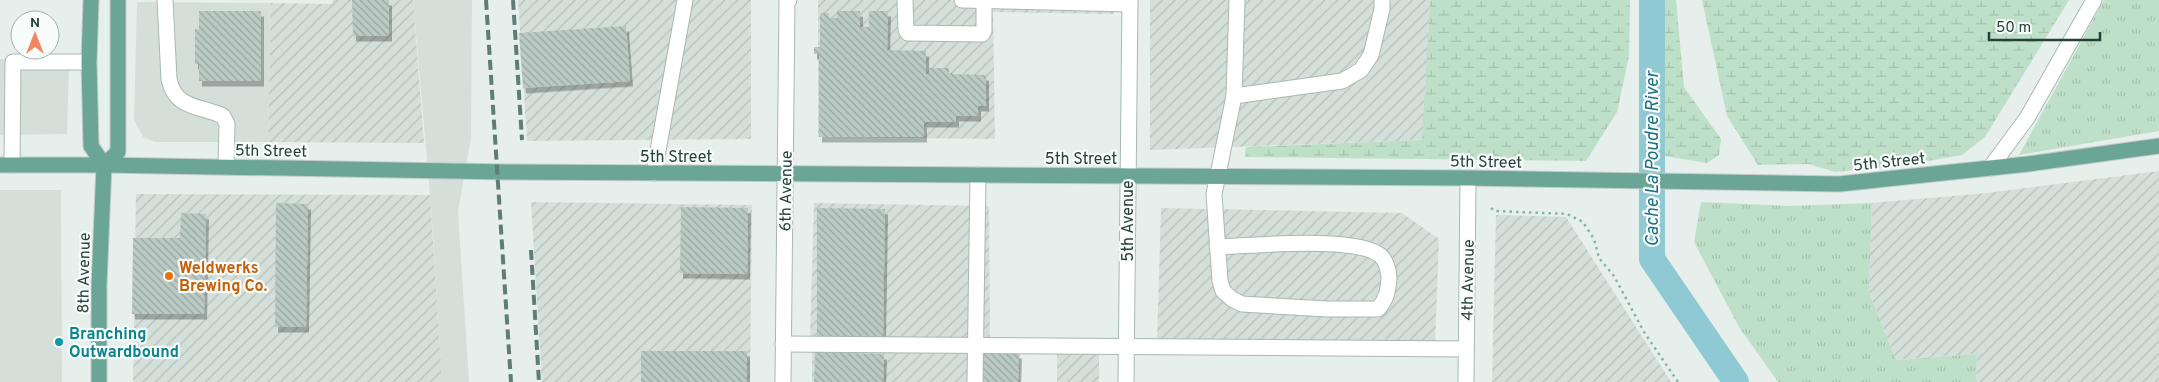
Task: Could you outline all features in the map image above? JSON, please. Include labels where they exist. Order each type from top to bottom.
[{"type":"main road","points":[[91,0],[89,62],[92,146],[104,164],[118,152],[118,0]]},
{"type":"main road","name":"5th Street","points":[[6,165],[104,164],[654,173],[1468,178],[1839,184],[1990,168],[2159,146]]},
{"type":"main road","name":"8th Avenue","points":[[99,382],[104,164]]},
{"type":"street","points":[[165,0],[171,91],[179,99],[223,116],[227,124],[226,167]]},
{"type":"street","points":[[654,173],[685,0]]},
{"type":"street","name":"6th Avenue","points":[[783,382],[788,0]]},
{"type":"street","points":[[905,0],[906,30],[908,33],[982,34],[984,31],[984,0]]},
{"type":"street","points":[[962,0],[1130,2]]},
{"type":"street","points":[[1217,247],[1338,243],[1367,249],[1381,256],[1389,271],[1388,292],[1378,309],[1327,309],[1242,304],[1232,299],[1223,291],[1220,281],[1217,247],[1214,194],[1234,96],[1237,0]]},
{"type":"street","points":[[1234,96],[1342,80],[1361,70],[1371,55],[1382,8],[1382,0]]},
{"type":"street","points":[[1990,168],[2027,118],[2094,0]]},
{"type":"street","name":"5th Avenue","points":[[1126,382],[1130,2]]},
{"type":"street","points":[[6,165],[13,62],[89,62]]},
{"type":"street","points":[[975,382],[978,175]]},
{"type":"street","name":"4th Avenue","points":[[1466,382],[1468,178]]},
{"type":"street","points":[[783,344],[1126,345],[1466,349]]},
{"type":"path","points":[[1492,208],[1495,211],[1567,214],[1583,222],[1594,238],[1598,258],[1614,276],[1644,332],[1678,382]]},
{"type":"shaded area","points":[[333,0],[413,0],[424,143],[268,142],[271,3],[332,4]]},
{"type":"shaded area","points":[[413,0],[472,0],[471,138],[458,212],[469,382],[442,382],[431,205]]},
{"type":"shaded area","points":[[518,0],[751,0],[751,139],[527,141]]},
{"type":"shaded area","points":[[818,0],[1113,0],[1114,14],[993,12],[995,139],[818,137]]},
{"type":"shaded area","points":[[1150,0],[1430,0],[1423,140],[1150,150]]},
{"type":"shaded area","points":[[137,2],[271,3],[268,142],[155,142],[143,137],[134,120]]},
{"type":"shaded area","points":[[0,59],[69,60],[67,134],[0,135]]},
{"type":"shaded area","points":[[2159,171],[2159,382],[1976,382],[1977,354],[1896,360],[1869,292],[1872,203],[1987,193]]},
{"type":"shaded area","points":[[0,190],[61,190],[62,382],[0,382]]},
{"type":"shaded area","points":[[136,194],[430,195],[442,382],[133,382]]},
{"type":"shaded area","points":[[531,202],[752,205],[750,382],[542,382]]},
{"type":"shaded area","points":[[814,203],[989,206],[990,339],[810,337]]},
{"type":"shaded area","points":[[1161,208],[1402,213],[1439,239],[1435,343],[1157,341]]},
{"type":"shaded area","points":[[1496,215],[1566,217],[1671,382],[1492,382]]},
{"type":"shaded area","points":[[812,349],[1020,350],[1020,382],[812,382]]},
{"type":"shaded area","points":[[1099,349],[1099,382],[1057,382],[1057,350]]},
{"type":"green space","points":[[1430,0],[1630,0],[1629,56],[1617,112],[1586,161],[1245,157],[1246,147],[1422,140]]},
{"type":"green space","points":[[1658,0],[1676,0],[1684,87],[1721,139],[1719,155],[1707,163],[1659,155],[1662,84]]},
{"type":"green space","points":[[1702,0],[2069,0],[1985,137],[1962,155],[1906,165],[1835,172],[1809,164],[1758,165],[1727,116]]},
{"type":"green space","points":[[2104,0],[2159,0],[2159,131],[2019,155]]},
{"type":"green space","points":[[1701,202],[1789,206],[1872,203],[1869,292],[1896,360],[1977,354],[1976,382],[1778,382],[1739,327],[1694,242]]},
{"type":"building","points":[[352,0],[389,0],[389,36],[353,36]]},
{"type":"building","points":[[199,11],[261,11],[261,81],[199,81],[199,64],[195,64],[195,29],[199,29]]},
{"type":"building","points":[[837,11],[860,11],[860,27],[869,27],[869,11],[888,11],[887,50],[926,51],[926,74],[929,74],[929,68],[949,68],[949,74],[986,75],[986,106],[978,106],[978,116],[956,116],[956,122],[924,122],[924,137],[819,137],[819,54],[814,54],[814,47],[820,47],[820,13],[829,13],[829,18],[837,18]]},
{"type":"building","points":[[626,26],[630,81],[523,88],[519,33]]},
{"type":"building","points":[[276,203],[308,204],[306,327],[275,327]]},
{"type":"building","points":[[681,207],[748,208],[747,274],[680,273]]},
{"type":"building","points":[[817,208],[885,209],[883,338],[817,338]]},
{"type":"building","name":"Weldwerks Brewing Co.","points":[[181,213],[206,214],[204,314],[132,314],[133,238],[180,238]]},
{"type":"building","points":[[641,351],[747,351],[747,382],[641,382]]},
{"type":"building","points":[[815,352],[884,354],[883,382],[814,382]]},
{"type":"building","points":[[983,353],[1019,353],[1018,382],[983,382]]},
{"type":"waterway","name":"Cache La Poudre River","points":[[1652,0],[1652,259],[1736,382]]},
{"type":"railway","points":[[486,0],[511,382]]},
{"type":"railway","points":[[513,0],[522,140]]},
{"type":"railway","points":[[531,250],[539,382]]},
{"type":"place","name":"Weldwerks Brewing Co.","points":[[169,276]]},
{"type":"place","name":"Branching Outwardbound","points":[[59,342]]}]
